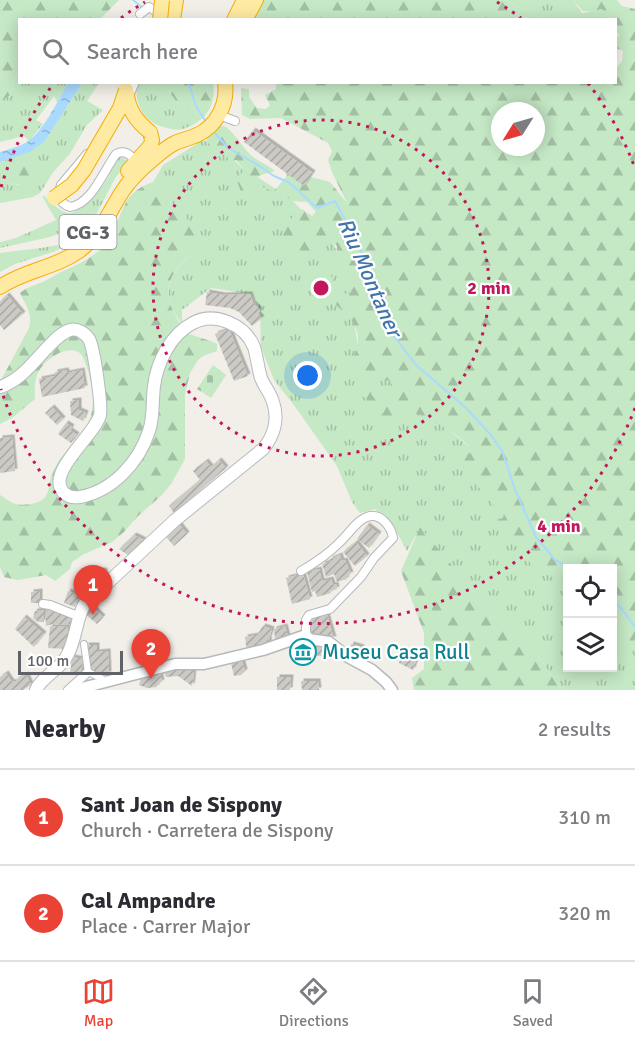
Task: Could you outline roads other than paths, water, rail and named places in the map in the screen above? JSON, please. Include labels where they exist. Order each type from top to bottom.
[{"type":"highway","points":[[172,18],[176,0]]},
{"type":"highway","points":[[235,18],[244,0]]},
{"type":"highway","points":[[246,18],[256,0]]},
{"type":"highway","points":[[219,115],[225,98],[225,84]]},
{"type":"highway","points":[[129,85],[129,107],[137,121]]},
{"type":"highway","points":[[54,198],[79,178],[122,104],[129,85]]},
{"type":"highway","name":"CG-3","points":[[0,276],[61,253],[84,237],[98,220],[120,181],[145,157],[205,130],[219,115]]},
{"type":"highway","points":[[107,130],[112,124],[130,118],[150,132],[166,139],[186,138]]},
{"type":"highway","name":"CG-3","points":[[0,286],[23,274],[63,260],[89,242],[100,229],[145,157],[152,140],[150,132]]},
{"type":"main road","points":[[0,387],[20,375],[53,341],[67,331],[80,331],[89,339],[99,388],[100,413],[93,429],[60,476],[59,482],[65,495],[73,497],[89,494],[113,483],[132,463],[149,430],[154,383],[163,356],[181,331],[195,321],[222,320],[235,325],[245,333],[253,347],[262,379],[274,403],[276,421],[273,433],[263,449],[160,533],[84,605],[66,658],[58,669],[38,685],[36,690]]},
{"type":"street","points":[[140,14],[149,7],[159,10]]},
{"type":"street","points":[[129,85],[129,97],[117,117],[61,185],[59,198],[61,202],[70,207],[79,204],[98,185],[114,156],[119,153],[145,157]]},
{"type":"street","points":[[219,115],[235,121]]},
{"type":"street","points":[[301,571],[324,557],[368,516],[377,516],[386,522],[392,530],[393,538],[374,558],[361,577],[330,609],[309,615],[306,620],[306,635],[309,639],[330,642],[348,657],[372,670],[392,690]]},
{"type":"street","points":[[43,604],[80,617]]},
{"type":"street","points":[[74,690],[175,664],[204,664],[263,650],[306,635]]},
{"type":"street","points":[[84,644],[88,672]]},
{"type":"street","points":[[88,672],[107,681]]},
{"type":"street","points":[[68,690],[88,672]]},
{"type":"water","points":[[67,84],[81,84],[45,141],[30,152],[0,162],[0,152],[24,144],[33,137],[50,115]]},
{"type":"waterway","name":"Riu Montaner","points":[[133,0],[144,9]]},
{"type":"waterway","name":"Riu Montaner","points":[[188,84],[196,106],[206,122]]},
{"type":"waterway","name":"Riu Montaner","points":[[213,131],[228,148],[290,183],[317,208],[335,201],[360,248],[374,291],[394,336],[416,365],[465,407],[491,435],[502,451],[516,492],[536,537],[555,560],[563,564]]},
{"type":"waterway","name":"Riu Montaner","points":[[617,604],[635,627]]},
{"type":"place","name":"Sant Joan de Sispony","points":[[93,615]]},
{"type":"place","name":"Museu Casa Rull","points":[[303,652]]},
{"type":"place","name":"Cal Ampandre","points":[[151,679]]}]
